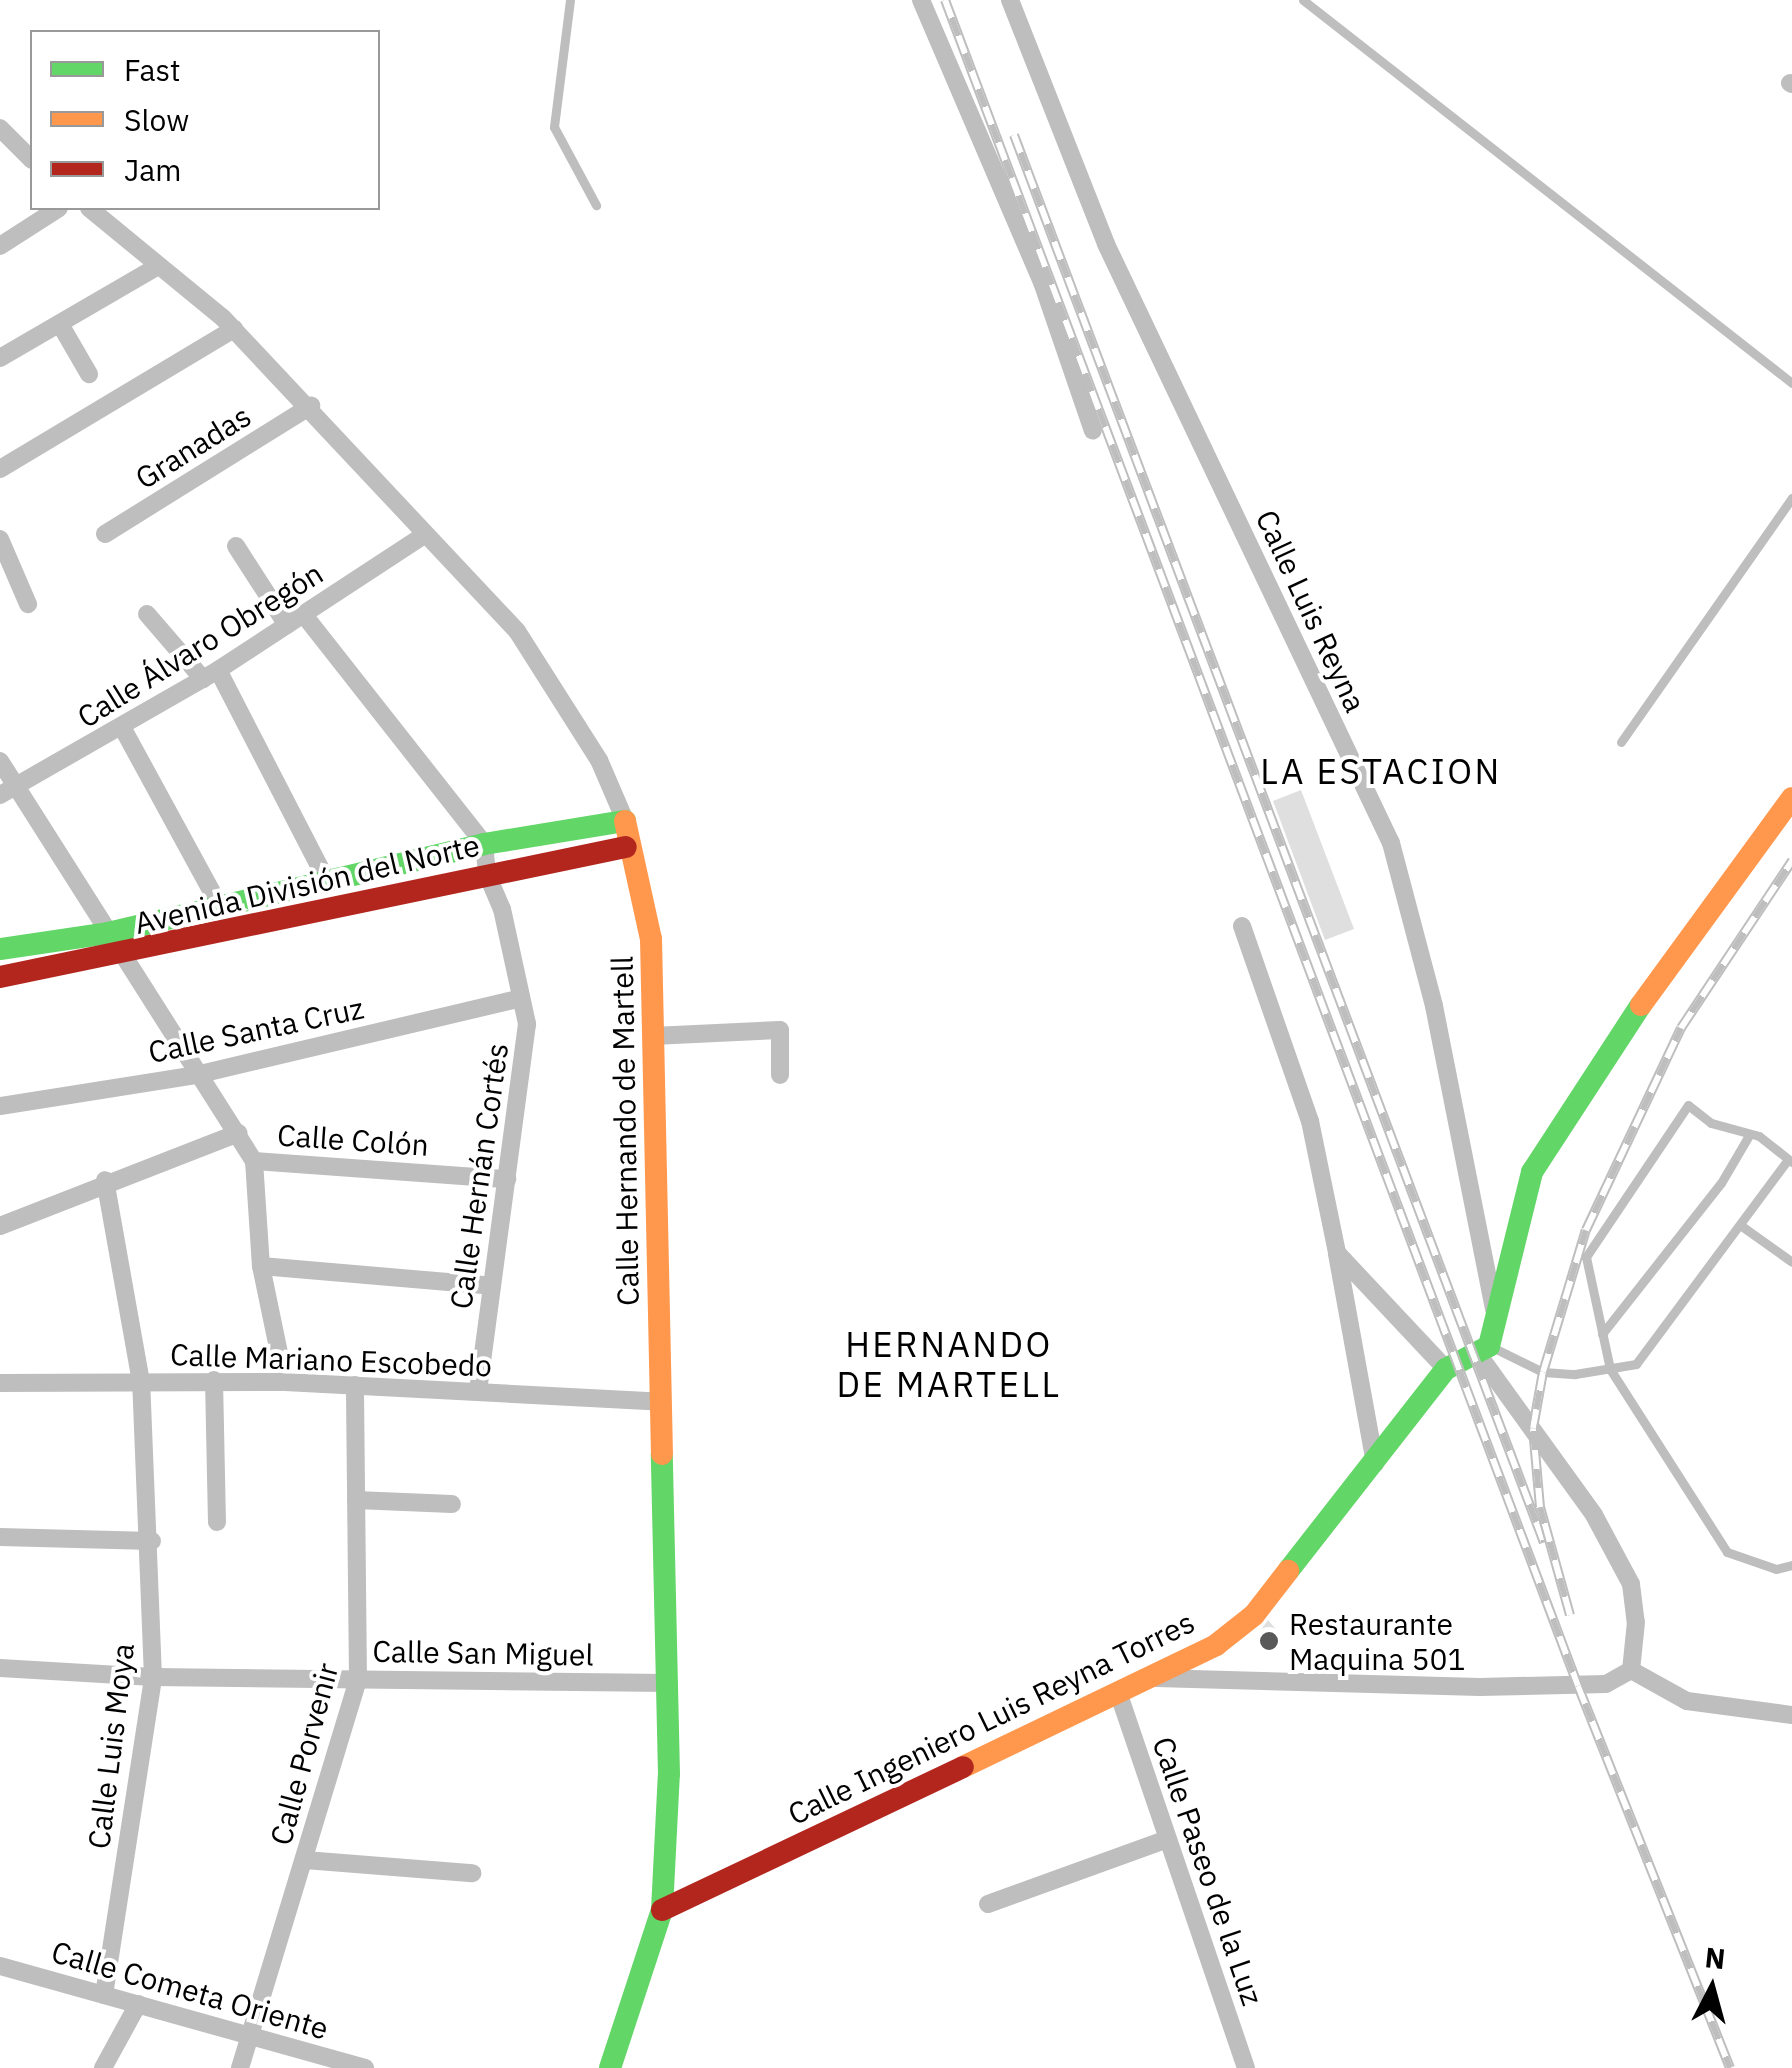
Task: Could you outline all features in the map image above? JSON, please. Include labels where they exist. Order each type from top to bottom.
[{"type":"street","points":[[921,0],[1042,282],[1093,431]]},
{"type":"street","name":"Calle Luis Reyna","points":[[1010,0],[1106,244],[1391,843],[1434,1006],[1488,1343],[1594,1516],[1630,1584],[1636,1622],[1631,1670]]},
{"type":"street","points":[[0,128],[30,158]]},
{"type":"street","points":[[0,246],[55,210]]},
{"type":"street","name":"Calle Hernando de Martell","points":[[91,210],[234,329],[311,406],[424,536],[516,631],[599,760],[624,818],[626,847],[652,938],[666,1683],[662,1910],[610,2068]]},
{"type":"street","points":[[0,358],[158,266]]},
{"type":"street","points":[[60,324],[90,374]]},
{"type":"street","points":[[0,470],[234,329]]},
{"type":"street","name":"Granadas","points":[[105,534],[311,406]]},
{"type":"street","name":"Calle Álvaro Obregón","points":[[7,792],[210,674],[424,536]]},
{"type":"street","points":[[0,539],[28,604]]},
{"type":"street","points":[[236,546],[484,844]]},
{"type":"street","points":[[147,614],[210,674],[327,882]]},
{"type":"street","points":[[122,728],[219,905]]},
{"type":"street","points":[[0,761],[7,792],[108,932],[119,957],[254,1161],[261,1266],[285,1382]]},
{"type":"street","points":[[1488,1343],[1532,1172],[1586,1080],[1792,798]]},
{"type":"street","name":"Avenida División del Norte","points":[[0,949],[108,932],[484,844],[624,818]]},
{"type":"street","name":"Calle Hernán Cortés","points":[[478,1392],[527,1024],[502,909],[487,874],[484,844]]},
{"type":"street","name":"Avenida División del Norte","points":[[0,977],[119,957],[487,874],[626,847]]},
{"type":"street","points":[[1242,926],[1310,1122],[1376,1464]]},
{"type":"street","name":"Calle Santa Cruz","points":[[0,1106],[196,1075],[521,998]]},
{"type":"street","points":[[653,1036],[780,1030],[780,1075]]},
{"type":"street","points":[[0,1226],[106,1180],[238,1132]]},
{"type":"street","name":"Calle Colón","points":[[254,1161],[508,1179]]},
{"type":"street","name":"Calle Luis Moya","points":[[104,1995],[153,1677],[152,1540],[141,1382],[106,1180]]},
{"type":"street","points":[[1337,1253],[1446,1370]]},
{"type":"street","points":[[261,1266],[492,1286]]},
{"type":"street","name":"Calle Ingeniero Luis Reyna Torres","points":[[662,1910],[1216,1644],[1254,1615],[1446,1370],[1488,1343]]},
{"type":"street","points":[[214,1380],[217,1522]]},
{"type":"street","name":"Calle Mariano Escobedo","points":[[0,1382],[285,1382],[661,1402]]},
{"type":"street","name":"Calle Porvenir","points":[[240,2068],[358,1679],[355,1385]]},
{"type":"street","points":[[356,1500],[452,1504]]},
{"type":"street","points":[[0,1537],[152,1540]]},
{"type":"street","name":"Calle San Miguel","points":[[0,1668],[153,1677],[666,1683]]},
{"type":"street","points":[[1151,1678],[1500,1687],[1606,1684],[1631,1670],[1687,1701],[1792,1715]]},
{"type":"street","name":"Calle Paseo de la Luz","points":[[1118,1692],[1245,2068]]},
{"type":"street","points":[[988,1904],[1168,1839]]},
{"type":"street","points":[[305,1860],[472,1873]]},
{"type":"street","name":"Calle Cometa Oriente","points":[[0,1966],[365,2068]]},
{"type":"street","points":[[103,2068],[138,2004]]},
{"type":"lane","points":[[570,0],[554,126],[596,205]]},
{"type":"lane","points":[[1303,0],[1792,383]]},
{"type":"lane","points":[[1620,742],[1792,498]]},
{"type":"lane","points":[[1488,1343],[1543,1372],[1610,1369],[1636,1364],[1662,1337],[1790,1162],[1759,1136],[1748,1137],[1688,1106],[1586,1257],[1610,1369],[1726,1552],[1776,1569],[1792,1565]]},
{"type":"lane","points":[[1602,1334],[1721,1183],[1748,1137]]},
{"type":"lane","points":[[1743,1227],[1792,1262]]},
{"type":"building","points":[[1301,790],[1354,929],[1325,940],[1273,801]]},
{"type":"building","name":"Restaurante Maquina 501","points":[[1268,1620],[1280,1634],[1268,1648],[1258,1634]]},
{"type":"railway","points":[[945,0],[1578,1686],[1730,2068]]},
{"type":"railway","points":[[1014,135],[1544,1543]]},
{"type":"railway","points":[[1570,1615],[1540,1507],[1533,1428],[1543,1372],[1586,1230],[1681,1028],[1792,861]]},
{"type":"traffic: fast","points":[[0,949],[108,933],[484,844],[625,821]]},
{"type":"traffic: fast","points":[[1288,1571],[1446,1369],[1489,1346],[1532,1172],[1641,1005]]},
{"type":"traffic: fast","points":[[610,2068],[662,1910],[669,1774],[662,1454]]},
{"type":"traffic: slow","points":[[1641,1005],[1792,798]]},
{"type":"traffic: slow","points":[[625,821],[651,939],[662,1454]]},
{"type":"traffic: slow","points":[[963,1767],[1216,1645],[1254,1615],[1288,1571]]},
{"type":"traffic: jam","points":[[0,977],[626,847]]},
{"type":"traffic: jam","points":[[662,1910],[963,1767]]},
{"type":"place","name":"Restaurante Maquina 501","points":[[1269,1641]]},
{"type":"district","name":"LA ESTACION","points":[[1381,771]]},
{"type":"district","name":"HERNANDO DE MARTELL","points":[[949,1364]]}]
